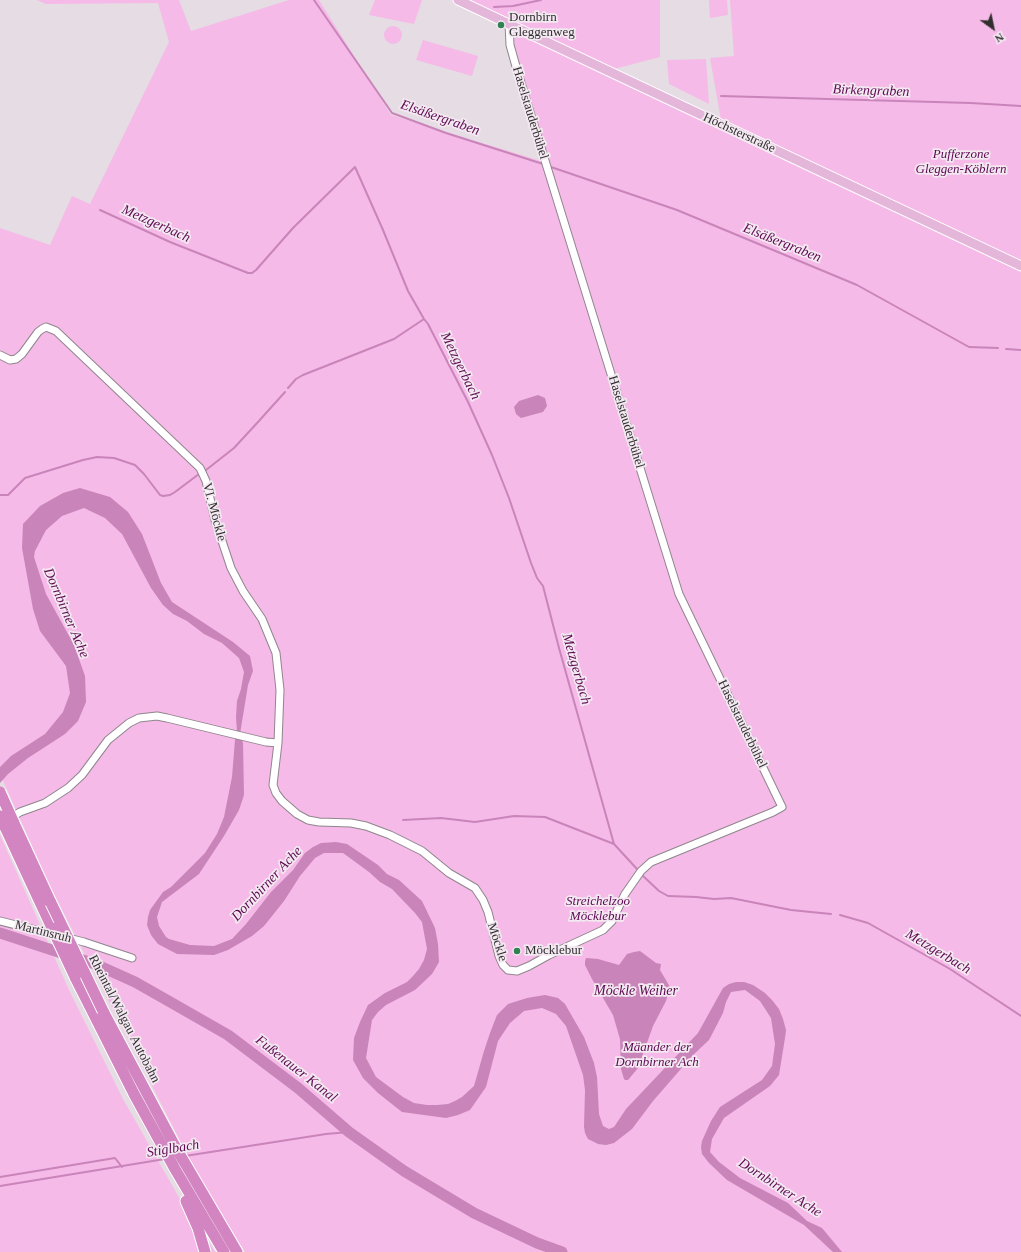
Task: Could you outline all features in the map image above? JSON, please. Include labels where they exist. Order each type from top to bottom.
[{"type":"highway","name":"Rheintal/Walgau Autobahn","points":[[0,792],[6,825]]},
{"type":"highway","name":"Rheintal/Walgau Autobahn","points":[[0,816],[103,1011],[165,1152],[224,1252]]},
{"type":"highway","name":"Rheintal/Walgau Autobahn","points":[[139,1092],[176,1148],[237,1252]]},
{"type":"highway","points":[[175,1169],[177,1184],[198,1228],[205,1252]]},
{"type":"main road","name":"Höchsterstraße","points":[[458,0],[1021,266]]},
{"type":"street","name":"Haselstauderbühel","points":[[509,23],[510,45],[517,70],[679,594],[782,807]]},
{"type":"street","name":"VI. Möckle","points":[[0,355],[10,360],[16,359],[22,354],[38,332],[42,329],[46,327],[56,331],[200,468],[206,481],[215,520],[231,568],[243,591],[262,619],[276,653],[280,690],[278,743]]},
{"type":"street","points":[[6,825],[20,812],[45,803],[68,788],[82,775],[108,740],[129,723],[139,718],[156,716],[266,742],[278,743]]},
{"type":"street","name":"Möckle","points":[[278,743],[273,785],[276,793],[282,801],[297,814],[313,822],[358,824],[390,835],[422,851],[449,873],[475,888],[483,900],[488,912],[496,946],[503,965],[508,970],[512,971],[517,971],[529,966],[603,930],[612,921],[625,894],[632,884],[651,862],[782,807]]},
{"type":"street","name":"Martinsruh","points":[[0,921],[84,942],[132,958]]},
{"type":"green space","points":[[37,0],[179,0],[191,31],[289,0],[319,0],[391,115],[541,161],[512,47],[512,28],[1021,268],[1021,1252],[245,1252],[196,1172],[50,886],[0,774],[0,228],[50,245],[72,196],[90,204],[169,42],[158,3],[46,4]]},
{"type":"green space","points":[[375,0],[422,0],[414,24],[369,15]]},
{"type":"green space","points":[[467,0],[660,0],[660,57],[614,69]]},
{"type":"green space","points":[[709,0],[727,0],[728,15],[710,18]]},
{"type":"green space","name":"Pufferzone Gleggen-Köblern","points":[[730,0],[1021,0],[1021,262],[721,120],[710,58],[734,56]]},
{"type":"green space","points":[[393,26],[399,29],[402,35],[399,41],[393,44],[387,41],[384,35],[387,29]]},
{"type":"green space","points":[[423,40],[478,56],[472,76],[416,60]]},
{"type":"green space","points":[[706,59],[709,104],[669,84],[667,60]]},
{"type":"green space","points":[[0,835],[69,990],[123,1099],[181,1201],[215,1252],[0,1252]]},
{"type":"water","points":[[538,395],[545,398],[547,406],[543,412],[521,418],[516,414],[514,407],[519,401]]},
{"type":"water","points":[[80,488],[110,497],[128,512],[142,534],[161,583],[172,602],[233,642],[250,656],[253,671],[248,685],[240,734],[243,743],[244,795],[239,810],[199,874],[162,902],[157,917],[159,926],[166,937],[190,945],[214,946],[232,939],[271,892],[293,870],[305,853],[321,843],[336,842],[347,844],[378,865],[387,874],[399,880],[422,901],[435,928],[438,944],[439,962],[432,974],[415,990],[386,1005],[372,1020],[366,1058],[376,1077],[403,1097],[414,1103],[437,1105],[448,1104],[455,1101],[474,1086],[484,1051],[497,1015],[508,1004],[527,998],[545,995],[558,998],[565,1004],[584,1037],[594,1063],[597,1077],[599,1114],[603,1126],[609,1129],[614,1127],[626,1109],[698,1033],[723,988],[736,982],[744,982],[753,985],[772,1000],[779,1009],[783,1019],[786,1030],[779,1075],[770,1086],[724,1118],[712,1139],[710,1152],[719,1162],[740,1178],[788,1203],[807,1221],[822,1228],[842,1252],[833,1252],[804,1225],[727,1180],[702,1154],[702,1141],[711,1121],[720,1107],[762,1080],[772,1066],[775,1044],[771,1018],[760,1001],[745,990],[731,992],[723,1013],[709,1040],[693,1055],[653,1101],[632,1129],[614,1143],[606,1145],[598,1144],[588,1139],[585,1133],[585,1090],[583,1075],[566,1026],[556,1014],[542,1008],[524,1011],[510,1023],[498,1041],[486,1087],[470,1110],[458,1115],[446,1118],[402,1112],[378,1093],[363,1078],[353,1060],[354,1038],[368,1005],[385,993],[407,982],[419,969],[424,960],[427,949],[422,922],[415,913],[392,889],[380,882],[343,853],[324,853],[315,858],[264,926],[252,936],[228,950],[214,955],[177,954],[158,944],[151,935],[147,925],[150,910],[163,892],[171,887],[205,853],[217,834],[224,817],[232,777],[237,732],[237,701],[244,672],[239,658],[222,643],[204,634],[187,621],[173,614],[163,605],[151,588],[122,534],[105,518],[84,508],[62,516],[46,530],[35,551],[34,557],[46,594],[74,645],[85,676],[86,702],[78,721],[65,734],[28,758],[8,774],[0,783],[0,767],[11,756],[45,734],[63,712],[70,693],[66,666],[40,631],[33,609],[22,548],[23,524],[40,506],[63,493]]},
{"type":"water","name":"Möckle Weiher","points":[[640,951],[656,963],[661,964],[660,970],[670,987],[666,1001],[653,1026],[638,1068],[628,1080],[625,1080],[621,1069],[620,1039],[613,1015],[592,979],[585,962],[586,958],[598,959],[619,965],[627,954]]},
{"type":"waterway","name":"Elsäßergraben","points":[[314,0],[392,113],[446,133],[543,164]]},
{"type":"waterway","points":[[494,7],[513,6],[541,0]]},
{"type":"waterway","name":"Birkengraben","points":[[721,96],[971,103],[1021,106]]},
{"type":"waterway","name":"Metzgerbach","points":[[100,210],[170,242],[248,273],[252,273],[293,228],[355,167],[408,291],[428,324],[468,402],[492,455],[509,498],[531,563],[537,578],[543,586],[614,844],[637,869]]},
{"type":"waterway","name":"Elsäßergraben","points":[[551,167],[677,210],[857,285],[969,347],[998,348]]},
{"type":"waterway","points":[[288,388],[296,379],[303,375],[394,339],[424,319]]},
{"type":"waterway","name":"Elsäßergraben","points":[[1006,349],[1021,350]]},
{"type":"waterway","points":[[206,470],[234,448],[285,392]]},
{"type":"waterway","points":[[0,495],[8,495],[25,478],[97,457],[114,458],[135,465],[160,495],[163,496],[170,495],[175,492],[199,474]]},
{"type":"waterway","points":[[403,820],[441,818],[475,822],[514,816],[545,817],[614,844]]},
{"type":"waterway","name":"Metzgerbach","points":[[642,875],[659,891],[668,896],[714,899],[731,898],[791,910],[831,914]]},
{"type":"waterway","name":"Metzgerbach","points":[[840,915],[868,923],[950,969],[1021,1016]]},
{"type":"waterway","name":"Fußenauer Kanal","points":[[0,933],[95,964],[135,982],[165,999],[228,1035],[298,1088],[349,1132],[404,1171],[474,1213],[537,1243],[562,1252]]},
{"type":"waterway","name":"Stiglbach","points":[[185,1156],[326,1134],[349,1132]]},
{"type":"waterway","points":[[0,1177],[115,1158],[122,1167]]},
{"type":"waterway","name":"Stiglbach","points":[[0,1186],[165,1159]]},
{"type":"place","name":"Dornbirn Gleggenweg","points":[[501,25]]},
{"type":"place","name":"Möcklebur","points":[[517,951]]},
{"type":"water label","name":"Dornbirner Ache","points":[[66,613]]},
{"type":"water label","name":"Dornbirner Ache","points":[[267,884]]},
{"type":"water label","name":"Dornbirner Ache","points":[[780,1188]]},
{"type":"park label","name":"Streichelzoo Möcklebur","points":[[598,910]]},
{"type":"park label","name":"Mäander der Dornbirner Ach","points":[[657,1056]]}]
